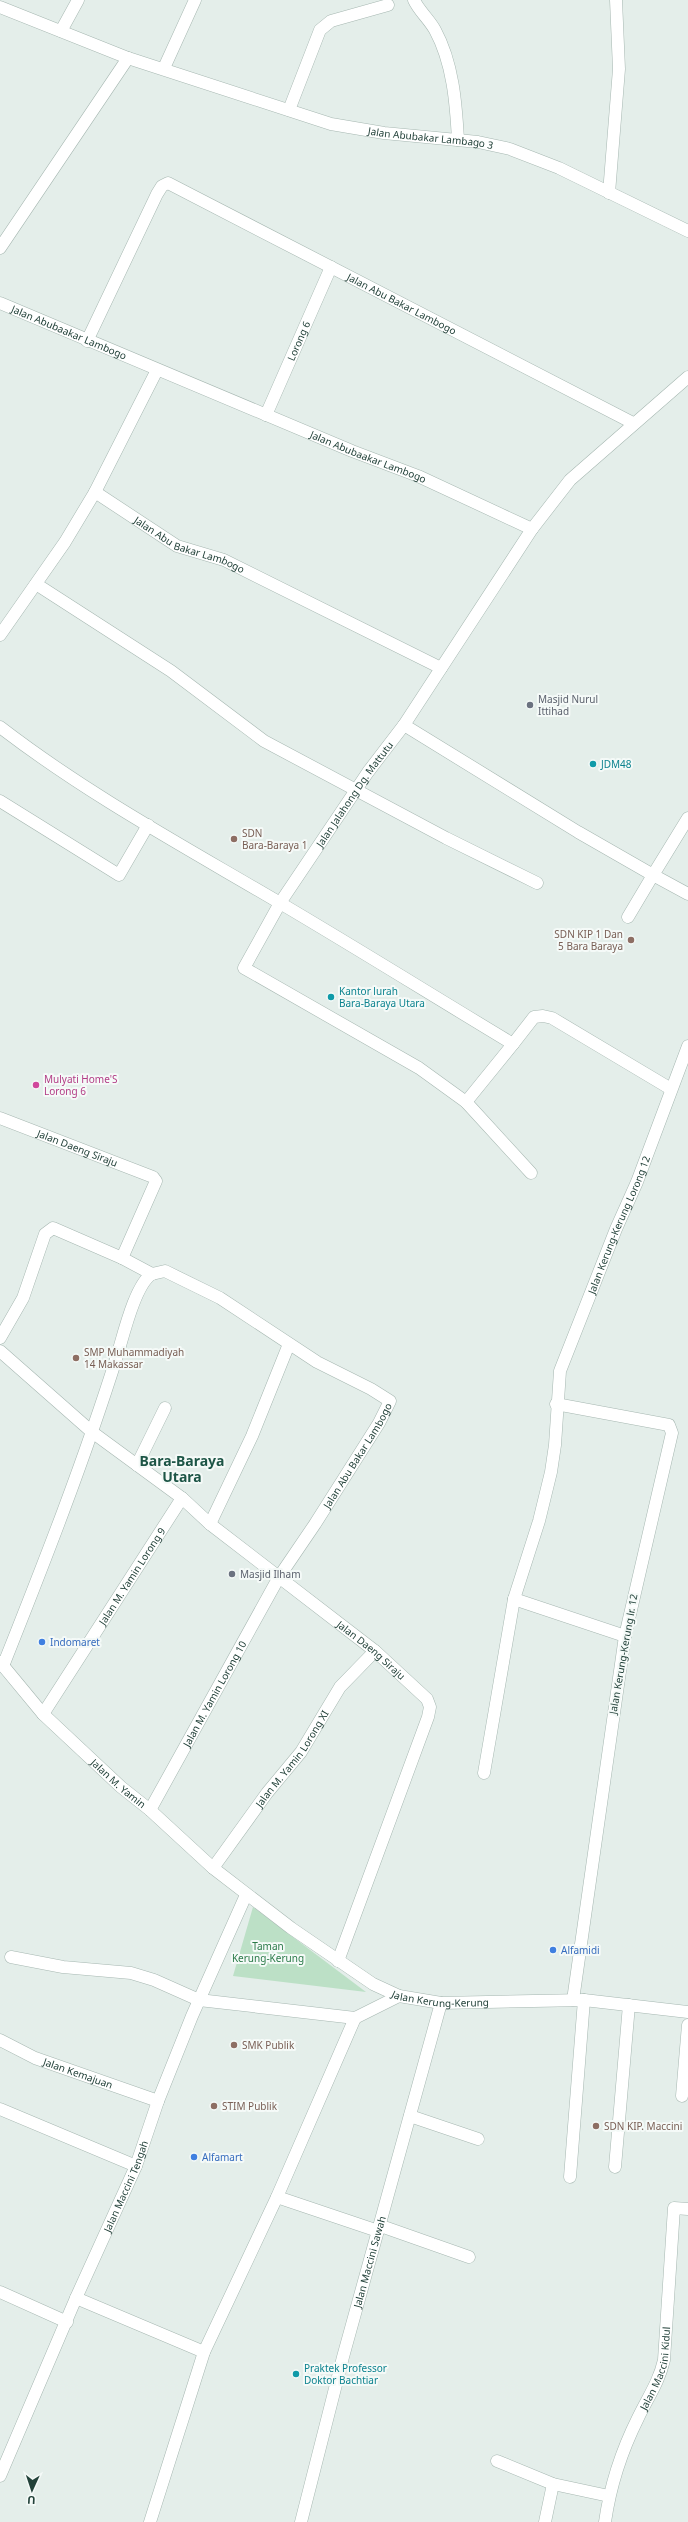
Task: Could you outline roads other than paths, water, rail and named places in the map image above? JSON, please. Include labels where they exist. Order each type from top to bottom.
[{"type":"street","points":[[61,31],[78,0]]},
{"type":"street","points":[[164,68],[195,0]]},
{"type":"street","points":[[414,0],[435,30],[448,61],[455,95],[458,140]]},
{"type":"street","points":[[608,193],[619,69],[616,0]]},
{"type":"street","points":[[289,110],[320,30],[331,22],[388,5]]},
{"type":"street","name":"Jalan Abubakar Lambago 3","points":[[0,7],[128,58],[164,68],[289,110],[357,130],[494,145],[526,154],[688,231]]},
{"type":"street","points":[[0,248],[128,58]]},
{"type":"street","name":"Jalan Abu Bakar Lambogo","points":[[87,341],[157,194],[165,184],[170,184],[633,423]]},
{"type":"street","name":"Lorong 6","points":[[266,415],[331,267]]},
{"type":"street","name":"Jalan Abubaakar Lambogo","points":[[0,303],[157,370],[418,476],[532,529]]},
{"type":"street","points":[[0,635],[36,584],[95,492],[157,370]]},
{"type":"street","points":[[532,529],[570,480],[633,423],[688,377]]},
{"type":"street","name":"Jalan Abu Bakar Lambogo","points":[[95,492],[177,546],[224,560],[441,668]]},
{"type":"street","name":"Jalan Jalahong Dg. Mattutu","points":[[466,1102],[419,1068],[244,968],[280,903],[404,725],[532,529]]},
{"type":"street","points":[[36,584],[171,671],[264,741],[446,838],[537,883]]},
{"type":"street","points":[[404,725],[578,832],[688,894]]},
{"type":"street","points":[[0,727],[29,750],[148,825],[513,1044]]},
{"type":"street","points":[[0,801],[119,875],[148,825]]},
{"type":"street","points":[[628,917],[688,818]]},
{"type":"street","points":[[531,1173],[466,1102],[534,1017],[543,1016],[552,1018],[671,1089]]},
{"type":"street","name":"Jalan Kerung-Kerung Lorong 12","points":[[484,1773],[514,1599],[539,1521],[551,1472],[555,1445],[556,1404],[560,1371],[564,1357],[637,1182],[688,1046]]},
{"type":"street","name":"Jalan Daeng Siraju","points":[[0,1118],[155,1178],[156,1184],[122,1258]]},
{"type":"street","points":[[0,1338],[23,1298],[45,1234],[53,1228],[122,1258],[152,1274],[145,1281],[130,1316],[59,1528],[2,1664]]},
{"type":"street","name":"Jalan Abu Bakar Lambogo","points":[[152,1274],[165,1271],[220,1298],[317,1362],[371,1388],[390,1401],[379,1423],[315,1524],[278,1577]]},
{"type":"street","points":[[210,1524],[252,1436],[289,1344]]},
{"type":"street","name":"Jalan Daeng Siraju","points":[[0,1352],[92,1432],[182,1498],[210,1524],[375,1651],[427,1699],[430,1707],[338,1961]]},
{"type":"street","name":"Jalan Kerung-Kerung lr. 12","points":[[556,1404],[668,1424],[672,1427],[666,1465],[625,1636],[578,2000],[570,2177]]},
{"type":"street","points":[[137,1465],[165,1408]]},
{"type":"street","name":"Jalan M. Yamin Lorong 9","points":[[43,1714],[182,1498]]},
{"type":"street","name":"Jalan M. Yamin Lorong 10","points":[[150,1810],[278,1577]]},
{"type":"street","points":[[514,1599],[625,1636]]},
{"type":"street","name":"Jalan M. Yamin Lorong XI","points":[[213,1868],[267,1793],[301,1752],[340,1687],[375,1651]]},
{"type":"street","name":"Jalan M. Yamin","points":[[2,1664],[43,1714],[121,1787],[150,1810],[213,1868],[246,1895],[338,1961],[373,1984],[399,1996]]},
{"type":"street","name":"Jalan Maccini Tengah","points":[[1,2470],[67,2322],[76,2298],[136,2166],[158,2101],[199,2000],[246,1895]]},
{"type":"street","points":[[10,1957],[63,1967],[131,1973],[154,1980],[199,2000],[355,2018],[277,2197],[204,2352],[150,2522]]},
{"type":"street","name":"Jalan Kerung-Kerung","points":[[355,2018],[399,1996],[441,2002],[578,2000],[688,2012]]},
{"type":"street","name":"Jalan Maccini Sawah","points":[[300,2522],[441,2002]]},
{"type":"street","points":[[615,2167],[629,2005]]},
{"type":"street","points":[[682,2096],[688,2025]]},
{"type":"street","name":"Jalan Kemajuan","points":[[0,2040],[36,2058],[158,2101]]},
{"type":"street","points":[[0,2109],[136,2166]]},
{"type":"street","points":[[410,2116],[478,2139]]},
{"type":"street","points":[[277,2197],[469,2257]]},
{"type":"street","name":"Jalan Maccini Kidul","points":[[605,2522],[609,2496],[638,2418],[660,2379],[664,2360],[674,2208],[688,2209]]},
{"type":"street","points":[[0,2292],[67,2322]]},
{"type":"street","points":[[76,2298],[204,2352]]},
{"type":"street","points":[[497,2461],[553,2484],[609,2496]]},
{"type":"street","points":[[545,2522],[553,2484]]},
{"type":"place","name":"Masjid Nurul Ittihad","points":[[530,705]]},
{"type":"place","name":"JDM48","points":[[593,764]]},
{"type":"place","name":"SDN Bara-Baraya 1","points":[[234,839]]},
{"type":"place","name":"SDN KIP 1 Dan 5 Bara Baraya","points":[[631,940]]},
{"type":"place","name":"Kantor lurah Bara-Baraya Utara","points":[[331,997]]},
{"type":"place","name":"Mulyati Home'S Lorong 6","points":[[36,1085]]},
{"type":"place","name":"SMP Muhammadiyah 14 Makassar","points":[[76,1358]]},
{"type":"place","name":"Masjid Ilham","points":[[232,1574]]},
{"type":"place","name":"Indomaret","points":[[42,1642]]},
{"type":"place","name":"Alfamidi","points":[[553,1950]]},
{"type":"place","name":"SMK Publik","points":[[234,2045]]},
{"type":"place","name":"STIM Publik","points":[[214,2106]]},
{"type":"place","name":"SDN KIP. Maccini","points":[[596,2126]]},
{"type":"place","name":"Alfamart","points":[[194,2157]]},
{"type":"place","name":"Praktek Professor Doktor Bachtiar","points":[[296,2374]]},
{"type":"district","name":"Bara-Baraya Utara","points":[[182,1468]]},
{"type":"park label","name":"Taman Kerung-Kerung","points":[[268,1952]]}]
